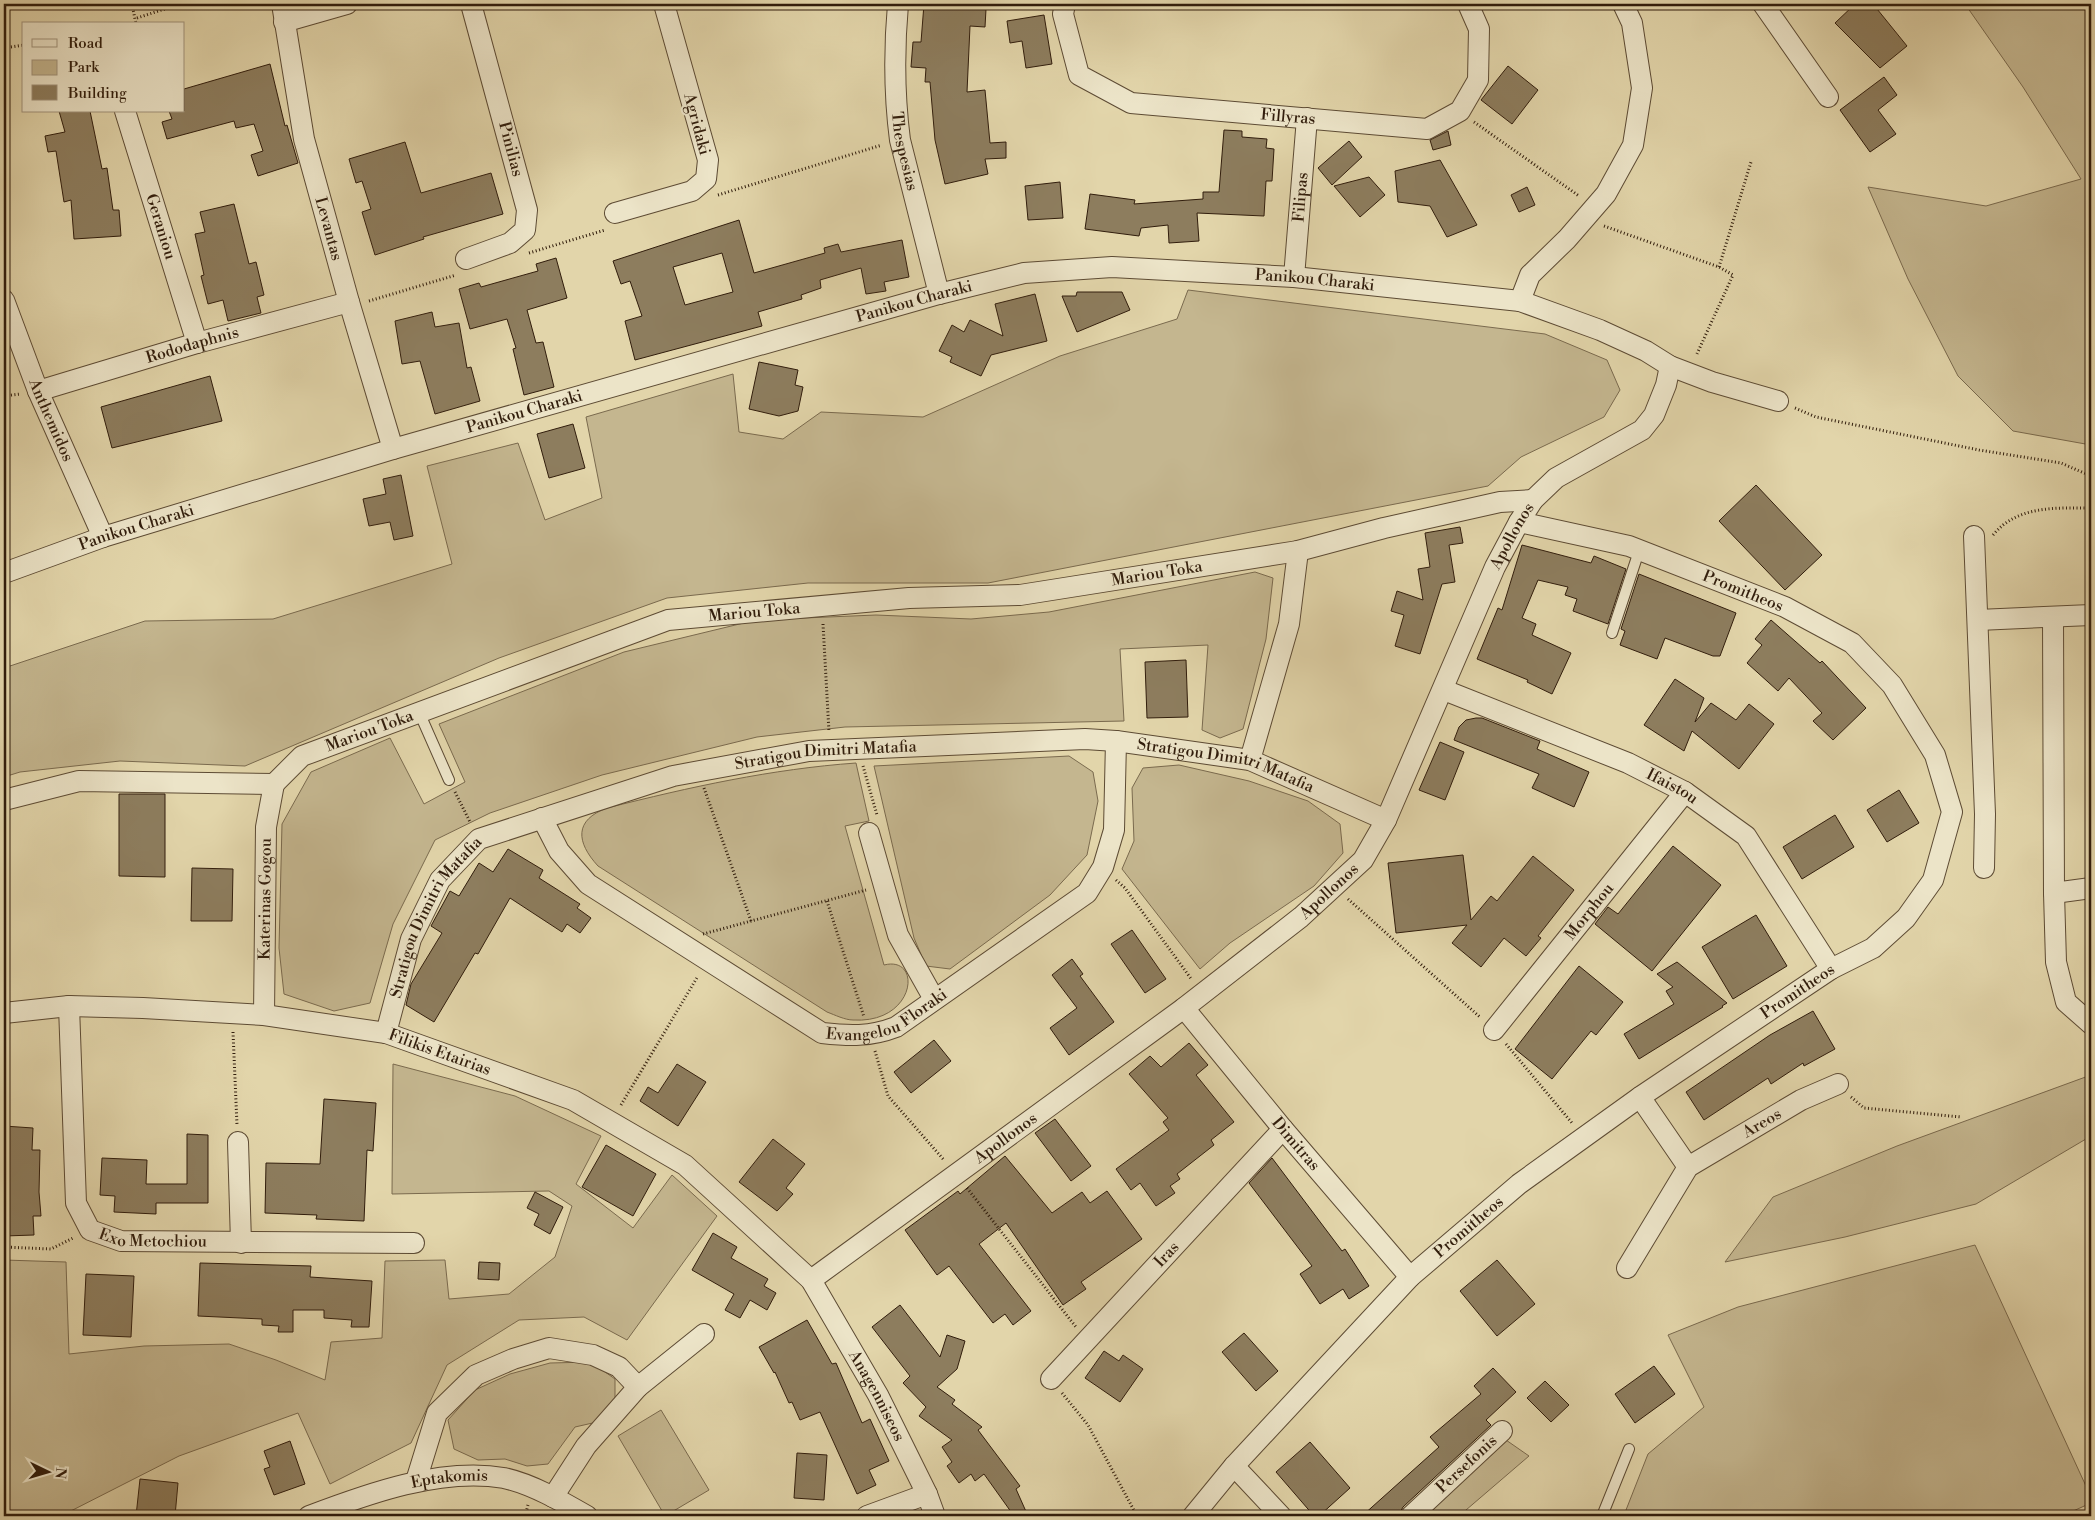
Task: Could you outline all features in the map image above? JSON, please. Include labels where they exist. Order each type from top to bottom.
[{"type":"street","points":[[283,13],[347,4]]},
{"type":"street","name":"Pinilias","points":[[466,259],[510,243],[525,230],[527,210],[471,4]]},
{"type":"street","name":"Agridaki","points":[[615,213],[692,192],[706,179],[708,160],[664,4]]},
{"type":"street","name":"Thespesias","points":[[898,4],[894,48],[899,132],[939,294]]},
{"type":"street","name":"Fillyras","points":[[1064,4],[1063,14],[1079,75],[1131,103],[1427,129],[1460,111]]},
{"type":"street","points":[[1460,111],[1478,80],[1479,29],[1468,4]]},
{"type":"street","points":[[1520,301],[1530,275],[1568,239],[1606,194],[1633,145],[1642,88],[1632,23],[1624,4]]},
{"type":"street","points":[[1763,4],[1828,97]]},
{"type":"street","name":"Levantas","points":[[283,13],[304,139],[349,302],[393,449]]},
{"type":"street","name":"Geraniou","points":[[125,112],[197,344]]},
{"type":"street","name":"Filipas","points":[[1294,276],[1307,118]]},
{"type":"street","name":"Panikou Charaki","points":[[4,573],[103,538],[393,449],[939,294],[1024,273],[1112,267],[1294,276],[1520,301],[1600,330],[1646,351],[1679,370],[1778,401]]},
{"type":"street","name":"Anthemidos","points":[[4,300],[38,391],[103,538]]},
{"type":"street","name":"Rododaphnis","points":[[38,391],[349,302]]},
{"type":"street","name":"Apollonos","points":[[811,1280],[1184,1008],[1301,917],[1364,860],[1386,820],[1444,690],[1495,567],[1533,500],[1556,478],[1642,430],[1654,414],[1666,384],[1679,370]]},
{"type":"street","name":"Mariou Toka","points":[[274,784],[302,756],[668,620],[909,598],[1020,595],[1298,551],[1384,528],[1500,502],[1533,500]]},
{"type":"street","name":"Promitheos","points":[[1193,1516],[1234,1466],[1410,1277],[1519,1184],[1640,1097],[1831,969],[1873,948],[1906,918],[1933,880],[1952,812],[1935,755],[1892,685],[1852,643],[1785,607],[1629,546],[1519,522]]},
{"type":"street","points":[[1983,539],[1978,620],[1985,814],[1984,868]]},
{"type":"street","points":[[1250,760],[1289,624],[1298,551]]},
{"type":"street","points":[[1978,620],[2091,615]]},
{"type":"street","points":[[2053,618],[2056,962],[2066,1002],[2091,1024]]},
{"type":"street","name":"Ifaistou","points":[[1444,690],[1628,763],[1685,792],[1746,836],[1831,969]]},
{"type":"street","name":"Stratigou Dimitri Matafia","points":[[386,1033],[411,939],[440,880],[479,839],[673,776],[809,751],[1084,739],[1116,741],[1250,760],[1386,820]]},
{"type":"street","name":"Evangelou Floraki","points":[[542,818],[559,852],[588,884],[822,1033],[856,1037],[896,1027],[1087,893],[1103,867],[1114,830],[1116,741]]},
{"type":"street","points":[[4,800],[78,782],[274,784]]},
{"type":"street","name":"Katerinas Gogou","points":[[264,1015],[266,827],[274,784]]},
{"type":"street","name":"Morphou","points":[[1494,1030],[1685,792]]},
{"type":"street","points":[[1952,812],[1985,814]]},
{"type":"street","points":[[869,834],[898,935],[934,999]]},
{"type":"street","points":[[2054,893],[2091,888]]},
{"type":"street","name":"Filikis Etairias","points":[[4,1013],[69,1006],[264,1015],[386,1033],[573,1100],[685,1165],[811,1280]]},
{"type":"street","name":"Exo Metochiou","points":[[69,1006],[76,1203],[90,1230],[121,1242],[414,1243]]},
{"type":"street","name":"Dimitras","points":[[1184,1008],[1283,1129],[1410,1277]]},
{"type":"street","name":"Areos","points":[[1627,1268],[1688,1167],[1800,1100],[1838,1084]]},
{"type":"street","points":[[1640,1097],[1688,1167]]},
{"type":"street","name":"Iras","points":[[1051,1379],[1283,1129]]},
{"type":"street","points":[[238,1142],[240,1243]]},
{"type":"street","name":"Anagenniseos","points":[[811,1280],[878,1395],[927,1494],[935,1516]]},
{"type":"street","points":[[554,1497],[586,1446],[638,1387],[704,1334]]},
{"type":"street","points":[[416,1481],[437,1413],[476,1375],[513,1359],[549,1348],[593,1355],[619,1367],[638,1387]]},
{"type":"street","name":"Persefonis","points":[[1411,1516],[1502,1431]]},
{"type":"street","points":[[1234,1466],[1281,1516]]},
{"type":"street","name":"Eptakomis","points":[[308,1516],[416,1481],[456,1475],[505,1478],[554,1497],[587,1516]]},
{"type":"street","points":[[867,1516],[927,1494]]},
{"type":"lane","points":[[1612,632],[1639,551]]},
{"type":"lane","points":[[419,712],[449,780]]},
{"type":"lane","points":[[1602,1516],[1629,1449]]},
{"type":"path","points":[[132,4],[137,18],[136,22]]},
{"type":"path","points":[[137,18],[180,4]]},
{"type":"path","points":[[4,48],[22,45]]},
{"type":"path","points":[[1460,111],[1590,213],[1719,267],[1733,275],[1679,370]]},
{"type":"path","points":[[1719,267],[1751,162]]},
{"type":"path","points":[[1778,401],[1816,417],[1979,450],[2061,462],[2091,476]]},
{"type":"path","points":[[1983,539],[1994,534],[2016,516],[2044,508],[2091,508]]},
{"type":"path","points":[[822,606],[830,750]]},
{"type":"path","points":[[857,749],[880,823],[869,834]]},
{"type":"path","points":[[698,771],[751,922]]},
{"type":"path","points":[[449,780],[479,839]]},
{"type":"path","points":[[1103,867],[1125,888],[1202,994]]},
{"type":"path","points":[[677,940],[751,922],[884,885]]},
{"type":"path","points":[[1334,886],[1494,1030],[1584,1137]]},
{"type":"path","points":[[826,901],[888,1096],[956,1174],[1086,1340]]},
{"type":"path","points":[[611,1122],[708,960]]},
{"type":"path","points":[[234,1050],[238,1142]]},
{"type":"path","points":[[1838,1084],[1864,1108],[1961,1118]]},
{"type":"path","points":[[4,1247],[51,1249],[90,1230]]},
{"type":"path","points":[[1051,1379],[1088,1426],[1137,1516]]},
{"type":"green space","points":[[1965,4],[2091,4],[2091,445],[2013,431],[1958,376],[1908,279],[1868,187],[1986,206],[2081,179],[2023,87]]},
{"type":"green space","points":[[1188,290],[1545,334],[1607,360],[1620,390],[1604,417],[1521,457],[1488,486],[988,583],[808,583],[667,598],[499,658],[245,766],[120,761],[20,772],[4,777],[4,668],[145,621],[273,619],[452,564],[427,466],[518,443],[545,520],[602,498],[586,417],[733,374],[739,432],[783,439],[821,412],[923,417],[1060,356],[1177,319]]},
{"type":"green space","points":[[1255,572],[1273,578],[1266,639],[1243,729],[1220,738],[1202,730],[1208,645],[1120,649],[1124,721],[845,727],[757,737],[602,775],[490,813],[435,840],[393,924],[370,1003],[334,1011],[284,994],[279,948],[282,824],[311,772],[390,738],[424,804],[465,782],[439,724],[624,652],[756,620],[876,615],[971,619],[1049,612]]},
{"type":"green space","points":[[1069,756],[1093,772],[1098,801],[1087,855],[1050,895],[950,969],[926,966],[914,938],[874,766]]},
{"type":"green space","points":[[856,763],[869,821],[845,826],[884,965],[896,965],[904,970],[908,979],[907,990],[901,1002],[890,1012],[874,1018],[850,1020],[827,1012],[598,866],[585,849],[582,840],[584,825],[596,813],[607,808],[762,774]]},
{"type":"green space","points":[[1179,765],[1249,781],[1308,801],[1340,824],[1343,853],[1314,886],[1230,943],[1200,969],[1122,869],[1134,841],[1132,788],[1143,768]]},
{"type":"green space","points":[[393,1064],[515,1096],[601,1136],[576,1184],[633,1228],[672,1175],[717,1216],[627,1340],[584,1317],[519,1320],[447,1365],[411,1443],[330,1484],[298,1413],[179,1456],[61,1516],[4,1516],[4,1260],[66,1262],[69,1354],[144,1346],[229,1344],[276,1360],[325,1380],[331,1342],[382,1338],[385,1261],[445,1260],[449,1299],[509,1294],[555,1257],[572,1206],[549,1191],[392,1194]]},
{"type":"green space","points":[[2091,1075],[2091,1136],[1976,1204],[1845,1237],[1725,1262],[1773,1197],[1897,1146]]},
{"type":"green space","points":[[1975,1245],[2091,1497],[2091,1503],[2062,1516],[1628,1516],[1626,1510],[1648,1454],[1704,1407],[1668,1335],[1738,1307]]},
{"type":"green space","points":[[591,1362],[615,1379],[615,1399],[597,1422],[575,1427],[548,1464],[527,1466],[505,1459],[478,1460],[454,1449],[448,1420],[475,1390],[510,1374],[550,1363]]},
{"type":"green space","points":[[661,1410],[709,1490],[665,1516],[618,1436]]},
{"type":"green space","points":[[1506,1440],[1529,1456],[1459,1516],[1424,1516]]},
{"type":"building","points":[[924,4],[986,9],[985,27],[970,26],[967,92],[985,90],[990,143],[1006,142],[1006,158],[985,159],[988,174],[945,184],[935,140],[930,82],[925,82],[926,68],[911,67],[913,42],[921,42]]},
{"type":"building","points":[[1855,4],[1873,4],[1907,46],[1880,68],[1835,23]]},
{"type":"building","points":[[1044,15],[1052,64],[1026,68],[1022,41],[1010,43],[1007,21]]},
{"type":"building","points":[[270,64],[285,126],[287,125],[298,163],[258,176],[251,155],[263,151],[254,124],[236,128],[234,121],[167,139],[162,122],[172,119],[169,112],[185,112],[185,89]]},
{"type":"building","points":[[1508,66],[1538,90],[1512,124],[1481,100]]},
{"type":"building","points":[[1884,77],[1897,95],[1878,110],[1896,134],[1870,152],[1840,110]]},
{"type":"building","points":[[59,112],[90,112],[102,169],[107,168],[113,210],[119,210],[121,236],[74,239],[71,200],[64,202],[56,151],[48,152],[45,136],[65,132]]},
{"type":"building","points":[[1224,130],[1242,131],[1242,137],[1267,139],[1266,148],[1274,149],[1272,181],[1266,181],[1264,216],[1197,213],[1199,241],[1169,243],[1168,225],[1141,228],[1139,236],[1085,229],[1090,194],[1135,200],[1134,204],[1203,199],[1203,192],[1219,192]]},
{"type":"building","points":[[1448,131],[1451,145],[1433,150],[1430,140]]},
{"type":"building","points":[[1349,141],[1362,157],[1332,185],[1318,168]]},
{"type":"building","points":[[405,142],[421,193],[491,173],[503,214],[423,237],[424,239],[375,255],[362,212],[371,209],[362,181],[356,183],[349,159]]},
{"type":"building","points":[[1440,160],[1477,225],[1447,237],[1430,206],[1398,202],[1395,171]]},
{"type":"building","points":[[1369,177],[1385,195],[1360,217],[1334,186]]},
{"type":"building","points":[[1060,182],[1063,218],[1028,220],[1025,186]]},
{"type":"building","points":[[1527,187],[1535,205],[1519,212],[1511,195]]},
{"type":"building","points":[[234,204],[249,264],[256,262],[264,295],[257,297],[261,313],[228,321],[223,300],[208,304],[201,276],[204,275],[195,234],[205,232],[200,212]]},
{"type":"building","points":[[739,220],[754,273],[825,253],[824,248],[838,244],[841,252],[902,240],[909,277],[884,282],[886,291],[866,294],[861,268],[820,280],[821,288],[801,295],[802,299],[758,312],[762,326],[635,360],[625,321],[642,316],[630,281],[621,284],[613,261]],"holes":[[[722,253],[733,292],[685,305],[673,267]]]},
{"type":"building","points":[[556,258],[567,298],[527,310],[536,343],[543,342],[554,387],[524,395],[513,349],[516,348],[507,319],[470,329],[459,289],[479,283],[481,287],[538,271],[536,264]]},
{"type":"building","points":[[1077,292],[1122,292],[1130,310],[1077,332],[1062,296],[1076,296]]},
{"type":"building","points":[[1035,294],[1047,341],[991,355],[981,376],[950,362],[952,357],[939,351],[952,325],[964,332],[970,320],[1003,336],[995,304]]},
{"type":"building","points":[[432,312],[435,327],[459,323],[467,368],[471,367],[480,401],[435,414],[420,361],[402,364],[395,321]]},
{"type":"building","points":[[759,362],[798,370],[795,385],[803,387],[798,411],[779,416],[749,409]]},
{"type":"building","points":[[210,376],[222,421],[112,448],[101,407]]},
{"type":"building","points":[[573,424],[585,468],[549,478],[537,434]]},
{"type":"building","points":[[401,475],[413,536],[394,540],[390,522],[369,526],[363,499],[386,494],[383,479]]},
{"type":"building","points":[[1756,485],[1822,555],[1785,590],[1719,521]]},
{"type":"building","points":[[1460,527],[1463,543],[1449,545],[1455,582],[1442,584],[1420,654],[1395,646],[1404,615],[1391,611],[1397,591],[1423,600],[1418,569],[1430,567],[1425,533]]},
{"type":"building","points":[[1522,545],[1591,563],[1594,556],[1626,569],[1608,624],[1573,611],[1577,599],[1565,595],[1568,587],[1538,580],[1522,618],[1536,624],[1532,635],[1571,653],[1552,694],[1527,682],[1528,680],[1477,659],[1498,608],[1502,610]]},
{"type":"building","points":[[1639,574],[1736,613],[1720,656],[1713,656],[1665,638],[1657,659],[1620,645],[1625,631],[1621,629]]},
{"type":"building","points":[[1771,620],[1820,663],[1822,661],[1866,708],[1833,740],[1813,721],[1822,713],[1789,678],[1778,691],[1747,663],[1762,645],[1755,639]]},
{"type":"building","points":[[1186,660],[1188,717],[1147,718],[1145,662]]},
{"type":"building","points":[[1675,679],[1704,698],[1695,722],[1711,703],[1736,720],[1749,704],[1774,724],[1739,769],[1692,731],[1684,751],[1644,725]]},
{"type":"building","points":[[1482,718],[1540,741],[1537,749],[1589,772],[1574,807],[1532,788],[1539,774],[1454,740],[1459,727],[1466,720]]},
{"type":"building","points":[[1440,742],[1464,752],[1445,800],[1419,790]]},
{"type":"building","points":[[1899,790],[1919,823],[1887,842],[1867,810]]},
{"type":"building","points":[[119,794],[165,794],[165,877],[119,876]]},
{"type":"building","points":[[1835,815],[1854,847],[1802,879],[1783,847]]},
{"type":"building","points":[[1673,846],[1721,885],[1652,971],[1595,924],[1608,907],[1618,914]]},
{"type":"building","points":[[508,849],[543,870],[539,878],[580,904],[577,908],[591,918],[580,933],[567,924],[562,932],[510,898],[478,954],[475,953],[434,1022],[406,1005],[411,984],[442,933],[431,926],[450,891],[459,896],[479,863],[493,872]]},
{"type":"building","points":[[1463,855],[1471,920],[1491,896],[1497,901],[1533,856],[1574,890],[1538,936],[1541,938],[1526,956],[1504,938],[1481,967],[1452,943],[1467,925],[1396,933],[1388,863]]},
{"type":"building","points":[[192,868],[233,869],[232,921],[191,921]]},
{"type":"building","points":[[1756,915],[1787,966],[1733,999],[1702,947]]},
{"type":"building","points":[[1132,930],[1166,979],[1145,993],[1111,944]]},
{"type":"building","points":[[1072,959],[1083,974],[1080,976],[1114,1022],[1069,1055],[1050,1028],[1077,1008],[1052,975]]},
{"type":"building","points":[[1677,962],[1727,1003],[1639,1059],[1624,1034],[1674,1004],[1666,991],[1673,987],[1657,974]]},
{"type":"building","points":[[1579,966],[1623,1002],[1596,1035],[1591,1031],[1552,1079],[1515,1049]]},
{"type":"building","points":[[1813,1011],[1835,1049],[1804,1066],[1803,1063],[1771,1084],[1768,1078],[1704,1120],[1686,1092],[1770,1035]]},
{"type":"building","points":[[934,1040],[951,1061],[911,1093],[894,1072]]},
{"type":"building","points":[[1189,1043],[1208,1065],[1196,1075],[1234,1122],[1211,1140],[1214,1145],[1177,1174],[1180,1179],[1170,1186],[1175,1193],[1156,1206],[1140,1183],[1131,1190],[1116,1169],[1169,1130],[1163,1122],[1168,1118],[1129,1074],[1150,1056],[1161,1067]]},
{"type":"building","points":[[677,1064],[706,1082],[678,1126],[640,1101],[648,1087],[658,1093]]},
{"type":"building","points":[[324,1099],[376,1103],[373,1151],[367,1150],[364,1221],[316,1219],[317,1215],[265,1213],[266,1163],[320,1164]]},
{"type":"building","points":[[1055,1119],[1091,1166],[1071,1181],[1035,1133]]},
{"type":"building","points":[[4,1126],[33,1128],[32,1150],[40,1150],[39,1192],[41,1216],[33,1216],[34,1235],[4,1236]]},
{"type":"building","points":[[187,1134],[208,1135],[208,1203],[156,1203],[156,1214],[114,1212],[115,1196],[100,1195],[102,1158],[147,1160],[146,1184],[187,1184]]},
{"type":"building","points":[[773,1139],[805,1164],[786,1188],[793,1194],[777,1211],[739,1182]]},
{"type":"building","points":[[606,1145],[656,1174],[633,1216],[582,1187]]},
{"type":"building","points":[[1005,1156],[1052,1213],[1082,1192],[1090,1203],[1107,1191],[1142,1239],[1081,1282],[1086,1289],[1063,1305],[1006,1223],[979,1244],[1031,1311],[1013,1325],[1005,1314],[993,1323],[949,1266],[937,1275],[905,1230],[958,1191],[960,1194]]},
{"type":"building","points":[[1272,1158],[1342,1251],[1345,1249],[1369,1286],[1349,1299],[1343,1289],[1320,1304],[1300,1274],[1312,1266],[1249,1183]]},
{"type":"building","points":[[535,1192],[563,1207],[550,1234],[534,1225],[539,1214],[527,1208]]},
{"type":"building","points":[[713,1233],[737,1247],[731,1258],[768,1279],[764,1286],[776,1293],[767,1310],[750,1300],[740,1318],[725,1310],[734,1294],[692,1270]]},
{"type":"building","points":[[1497,1260],[1535,1304],[1497,1336],[1460,1291]]},
{"type":"building","points":[[479,1262],[500,1263],[499,1280],[478,1279]]},
{"type":"building","points":[[200,1263],[311,1266],[310,1277],[372,1281],[369,1327],[351,1327],[352,1320],[324,1318],[324,1310],[293,1310],[293,1332],[278,1332],[279,1326],[262,1325],[262,1319],[198,1316]]},
{"type":"building","points":[[86,1274],[134,1276],[131,1337],[83,1335]]},
{"type":"building","points":[[900,1305],[940,1357],[947,1335],[965,1341],[957,1369],[937,1387],[955,1400],[952,1404],[982,1427],[978,1430],[1020,1486],[1016,1489],[1028,1516],[1014,1516],[984,1474],[975,1481],[971,1474],[959,1483],[947,1466],[952,1462],[942,1447],[952,1440],[919,1416],[926,1407],[903,1383],[910,1376],[872,1327]]},
{"type":"building","points":[[807,1320],[832,1364],[836,1363],[862,1423],[870,1419],[889,1461],[869,1470],[876,1485],[857,1494],[820,1412],[800,1420],[792,1402],[789,1403],[775,1372],[759,1347]]},
{"type":"building","points":[[1244,1333],[1278,1371],[1256,1391],[1222,1352]]},
{"type":"building","points":[[1104,1351],[1119,1361],[1123,1355],[1143,1369],[1120,1402],[1085,1378]]},
{"type":"building","points":[[1654,1366],[1675,1394],[1635,1423],[1615,1394]]},
{"type":"building","points":[[1493,1368],[1516,1392],[1486,1420],[1491,1425],[1403,1507],[1398,1516],[1362,1516],[1439,1447],[1430,1437],[1481,1394],[1474,1386]]},
{"type":"building","points":[[1545,1381],[1569,1405],[1551,1422],[1527,1398]]},
{"type":"building","points":[[290,1441],[305,1484],[274,1495],[264,1469],[270,1467],[264,1451]]},
{"type":"building","points":[[1310,1442],[1350,1488],[1319,1516],[1314,1516],[1276,1472]]},
{"type":"building","points":[[797,1453],[827,1455],[824,1500],[794,1498]]},
{"type":"building","points":[[140,1479],[178,1483],[175,1516],[136,1516]]}]
